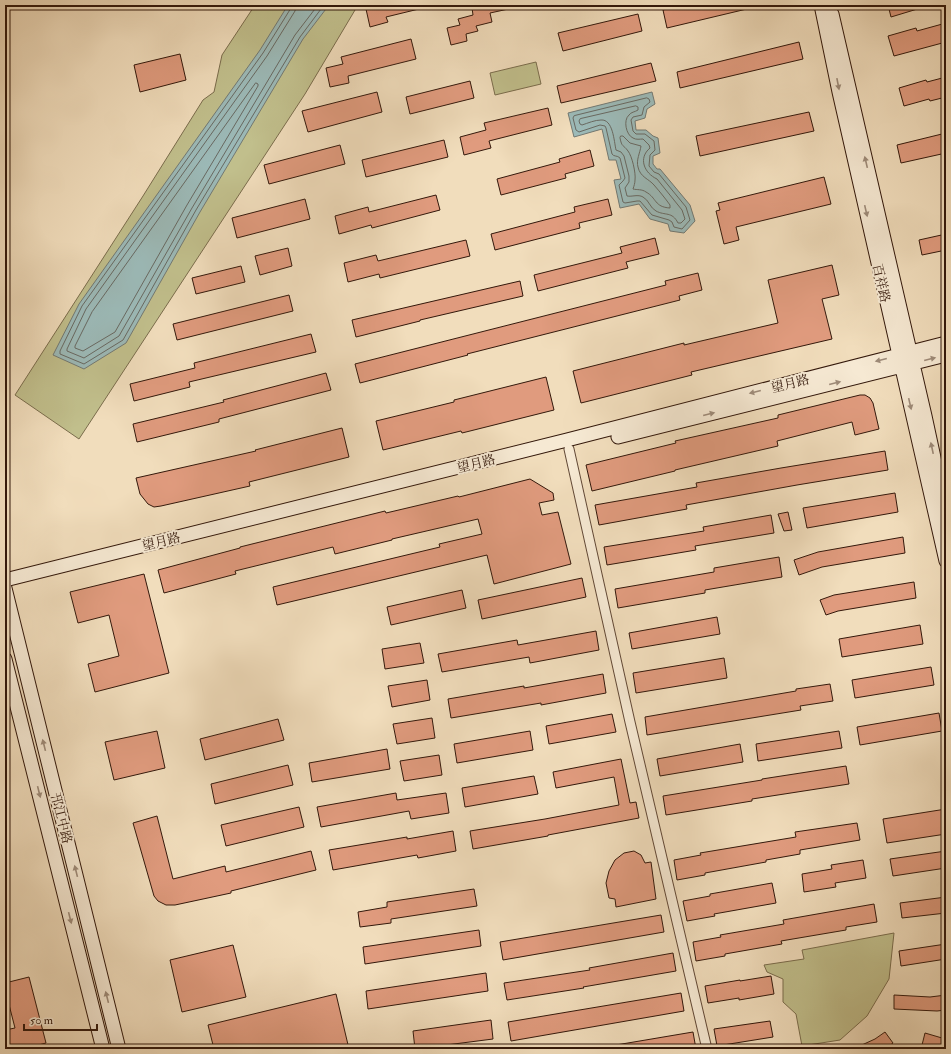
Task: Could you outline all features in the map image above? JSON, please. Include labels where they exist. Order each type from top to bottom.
[{"type":"street","name":"百祥路","points":[[821,5],[841,100],[946,513]]},
{"type":"street","name":"百祥路","points":[[830,5],[906,359],[946,561]]},
{"type":"street","name":"望月路","points":[[5,588],[569,449],[906,359],[946,343]]},
{"type":"street","name":"望月路","points":[[5,580],[568,440],[906,359],[946,355]]},
{"type":"street","points":[[569,449],[634,737],[707,1049]]},
{"type":"street","name":"邗江中路","points":[[5,588],[119,1049]]},
{"type":"street","name":"邗江中路","points":[[5,659],[102,1049]]},
{"type":"shaded area","points":[[255,5],[358,5],[305,94],[79,439],[15,395],[203,100],[214,92],[222,55]]},
{"type":"shaded area","points":[[536,62],[541,84],[495,95],[490,73]]},
{"type":"shaded area","points":[[894,933],[889,979],[867,1016],[840,1040],[802,1046],[796,1014],[783,1002],[783,979],[767,972],[764,965],[804,959],[802,950]]},
{"type":"water","points":[[288,5],[329,5],[303,39],[200,212],[126,343],[84,369],[53,355],[79,304],[260,50]]},
{"type":"water","points":[[652,92],[655,104],[647,109],[645,118],[635,121],[636,130],[646,130],[658,138],[660,153],[653,156],[653,164],[657,169],[660,169],[690,205],[695,221],[684,233],[670,231],[668,224],[650,219],[639,204],[620,208],[614,180],[621,179],[616,160],[609,160],[602,129],[574,137],[568,113]]},
{"type":"building","points":[[381,5],[423,5],[423,8],[386,17],[388,22],[370,27],[366,9]]},
{"type":"building","points":[[485,5],[513,5],[513,8],[490,13],[492,22],[476,26],[478,31],[466,34],[467,41],[451,45],[447,28],[460,25],[458,19],[473,15],[472,8]]},
{"type":"building","points":[[682,5],[751,5],[751,8],[667,28],[663,10]]},
{"type":"building","points":[[888,5],[923,5],[924,7],[891,17]]},
{"type":"building","points":[[638,14],[642,31],[563,51],[558,33]]},
{"type":"building","points":[[946,23],[946,42],[894,56],[888,36],[916,28],[917,31]]},
{"type":"building","points":[[411,39],[416,59],[348,76],[349,83],[330,87],[326,68],[343,64],[341,57]]},
{"type":"building","points":[[799,42],[803,59],[680,88],[677,72]]},
{"type":"building","points":[[180,54],[186,80],[140,92],[134,65]]},
{"type":"building","points":[[651,63],[656,81],[561,103],[557,86]]},
{"type":"building","points":[[946,77],[946,97],[930,101],[929,99],[904,106],[899,88],[926,80],[927,82]]},
{"type":"building","points":[[470,81],[474,98],[410,114],[406,97]]},
{"type":"building","points":[[377,92],[382,112],[308,132],[302,111]]},
{"type":"building","points":[[548,108],[552,125],[489,141],[491,148],[464,155],[460,137],[486,130],[484,123]]},
{"type":"building","points":[[809,112],[814,131],[700,156],[696,136]]},
{"type":"building","points":[[946,133],[946,153],[901,163],[897,145]]},
{"type":"building","points":[[444,140],[448,157],[366,177],[362,160]]},
{"type":"building","points":[[340,145],[345,164],[269,184],[264,165]]},
{"type":"building","points":[[590,150],[594,166],[565,174],[566,178],[501,195],[497,179],[560,162],[559,159]]},
{"type":"building","points":[[824,177],[831,204],[736,227],[739,240],[724,244],[716,211],[720,210],[718,203]]},
{"type":"building","points":[[436,195],[440,210],[372,228],[371,225],[339,234],[335,216],[368,207],[369,212]]},
{"type":"building","points":[[305,199],[310,219],[237,238],[232,218]]},
{"type":"building","points":[[608,199],[612,215],[579,223],[580,228],[495,250],[491,234],[575,212],[574,207]]},
{"type":"building","points":[[946,234],[946,250],[922,255],[919,240]]},
{"type":"building","points":[[655,238],[659,254],[626,262],[628,268],[538,291],[534,275],[622,253],[620,247]]},
{"type":"building","points":[[466,240],[470,256],[380,278],[379,274],[348,282],[344,263],[376,255],[378,261]]},
{"type":"building","points":[[288,248],[292,266],[260,275],[255,256]]},
{"type":"building","points":[[832,265],[839,295],[822,299],[832,339],[691,372],[692,375],[581,403],[573,371],[684,343],[684,345],[778,323],[768,280]]},
{"type":"building","points":[[241,266],[245,282],[196,294],[192,278]]},
{"type":"building","points":[[698,273],[702,290],[679,296],[680,300],[467,354],[468,355],[360,383],[355,364],[666,285],[665,281]]},
{"type":"building","points":[[520,281],[523,296],[420,320],[356,337],[352,320]]},
{"type":"building","points":[[289,295],[293,311],[177,340],[173,324]]},
{"type":"building","points":[[311,334],[316,352],[189,382],[190,387],[134,401],[130,384],[195,368],[194,363]]},
{"type":"building","points":[[326,373],[331,390],[219,419],[219,422],[137,442],[133,424],[224,402],[223,400]]},
{"type":"building","points":[[546,377],[554,410],[462,433],[461,431],[383,450],[376,421]]},
{"type":"building","points":[[865,395],[870,398],[873,403],[879,429],[855,435],[852,422],[777,441],[778,446],[592,491],[586,465],[676,443],[675,441],[778,418],[778,415]]},
{"type":"building","points":[[342,428],[349,457],[249,482],[250,486],[161,506],[154,507],[148,504],[140,494],[136,478],[256,451],[255,450]]},
{"type":"building","points":[[885,451],[888,470],[686,505],[687,509],[599,525],[595,505],[697,487],[696,483]]},
{"type":"building","points":[[530,479],[553,493],[554,500],[539,503],[542,515],[558,512],[571,564],[494,584],[487,555],[277,605],[273,587],[440,547],[439,544],[482,534],[478,519],[335,554],[333,547],[235,571],[236,574],[164,593],[158,570],[240,547],[385,511],[386,513],[459,497]]},
{"type":"building","points":[[895,493],[898,512],[807,528],[803,508]]},
{"type":"building","points":[[788,512],[792,530],[784,531],[778,514]]},
{"type":"building","points":[[771,515],[774,533],[695,546],[696,550],[607,565],[604,547],[704,531],[703,527]]},
{"type":"building","points":[[903,537],[905,553],[822,567],[799,575],[794,560],[818,552]]},
{"type":"building","points":[[779,557],[782,577],[705,590],[705,593],[618,608],[615,589],[714,572],[714,568]]},
{"type":"building","points":[[144,574],[169,673],[95,692],[88,664],[119,656],[109,615],[78,623],[70,592]]},
{"type":"building","points":[[582,578],[586,597],[482,619],[478,600]]},
{"type":"building","points":[[914,582],[916,598],[838,611],[826,615],[820,600],[834,595]]},
{"type":"building","points":[[462,590],[466,608],[391,625],[387,607]]},
{"type":"building","points":[[717,617],[720,634],[632,649],[629,633]]},
{"type":"building","points":[[920,625],[923,644],[842,657],[839,639]]},
{"type":"building","points":[[596,631],[599,650],[530,663],[529,657],[442,672],[438,654],[517,640],[518,645]]},
{"type":"building","points":[[420,643],[424,663],[385,669],[382,649]]},
{"type":"building","points":[[724,658],[727,678],[636,693],[633,673]]},
{"type":"building","points":[[931,667],[934,685],[855,698],[852,680]]},
{"type":"building","points":[[603,674],[606,693],[541,705],[541,703],[451,718],[448,699],[524,686],[524,688]]},
{"type":"building","points":[[427,680],[430,700],[392,707],[388,686]]},
{"type":"building","points":[[830,684],[833,701],[800,706],[801,710],[647,735],[645,717]]},
{"type":"building","points":[[939,713],[942,731],[860,745],[857,727]]},
{"type":"building","points":[[612,714],[616,732],[549,744],[546,726]]},
{"type":"building","points":[[432,718],[435,738],[397,744],[393,724]]},
{"type":"building","points":[[278,719],[284,740],[205,760],[200,739]]},
{"type":"building","points":[[157,731],[165,768],[114,780],[105,742]]},
{"type":"building","points":[[530,731],[533,750],[457,763],[454,744]]},
{"type":"building","points":[[839,731],[842,748],[758,761],[756,744]]},
{"type":"building","points":[[740,744],[743,762],[660,776],[657,759]]},
{"type":"building","points":[[387,749],[390,769],[312,782],[309,763]]},
{"type":"building","points":[[439,755],[442,775],[404,781],[400,761]]},
{"type":"building","points":[[621,759],[630,803],[636,802],[639,818],[473,849],[470,831],[619,805],[614,777],[556,788],[553,772]]},
{"type":"building","points":[[288,765],[293,785],[215,804],[211,784]]},
{"type":"building","points":[[846,766],[849,784],[752,799],[752,801],[666,815],[663,796]]},
{"type":"building","points":[[534,776],[538,794],[465,807],[462,788]]},
{"type":"building","points":[[396,793],[397,800],[446,793],[449,813],[411,819],[409,811],[321,827],[317,807]]},
{"type":"building","points":[[299,807],[304,827],[226,846],[221,825]]},
{"type":"building","points":[[946,809],[946,834],[887,843],[883,819]]},
{"type":"building","points":[[157,816],[173,879],[225,866],[226,872],[311,851],[316,870],[231,891],[231,893],[175,905],[166,905],[158,901],[154,896],[133,823]]},
{"type":"building","points":[[857,823],[860,840],[800,850],[800,854],[677,880],[674,860],[701,855],[700,853],[796,837],[795,832]]},
{"type":"building","points":[[453,831],[456,851],[418,858],[417,855],[333,870],[329,850]]},
{"type":"building","points":[[634,851],[641,855],[645,863],[651,862],[656,899],[616,907],[615,899],[609,898],[606,883],[609,871],[615,860],[624,853]]},
{"type":"building","points":[[946,851],[946,868],[893,876],[890,859]]},
{"type":"building","points":[[863,860],[866,878],[835,883],[836,887],[804,892],[802,874],[832,869],[831,865]]},
{"type":"building","points":[[772,883],[776,903],[714,914],[715,916],[687,921],[683,901],[710,896],[710,894]]},
{"type":"building","points":[[474,889],[477,906],[391,919],[391,923],[360,927],[358,912],[387,907],[387,902]]},
{"type":"building","points":[[946,897],[946,913],[902,918],[900,903]]},
{"type":"building","points":[[874,904],[877,922],[846,927],[846,930],[781,941],[782,944],[725,954],[725,956],[696,961],[693,942],[721,937],[720,935],[784,924],[783,920]]},
{"type":"building","points":[[661,915],[664,932],[503,960],[500,942]]},
{"type":"building","points":[[479,930],[481,946],[365,964],[363,947]]},
{"type":"building","points":[[946,944],[946,959],[901,966],[899,951]]},
{"type":"building","points":[[233,945],[246,997],[182,1012],[170,960]]},
{"type":"building","points":[[673,953],[676,971],[507,1000],[504,983],[590,970],[589,968]]},
{"type":"building","points":[[486,973],[488,991],[368,1009],[366,991]]},
{"type":"building","points":[[771,976],[774,994],[739,1000],[739,998],[708,1003],[705,986]]},
{"type":"building","points":[[29,977],[46,1043],[23,1049],[20,1049],[19,1045],[5,1048],[5,1030],[15,1028],[5,989],[5,983]]},
{"type":"building","points":[[681,993],[684,1011],[511,1041],[508,1022]]},
{"type":"building","points":[[336,994],[349,1049],[214,1049],[208,1025]]},
{"type":"building","points":[[894,995],[930,997],[946,995],[946,1010],[894,1009]]},
{"type":"building","points":[[491,1020],[493,1039],[415,1049],[413,1031]]},
{"type":"building","points":[[770,1021],[773,1037],[717,1046],[714,1029]]},
{"type":"building","points":[[693,1032],[696,1049],[617,1049],[616,1045]]},
{"type":"building","points":[[885,1032],[893,1043],[885,1049],[853,1049],[875,1039]]},
{"type":"building","points":[[925,1033],[942,1038],[946,1037],[946,1049],[921,1049]]}]
